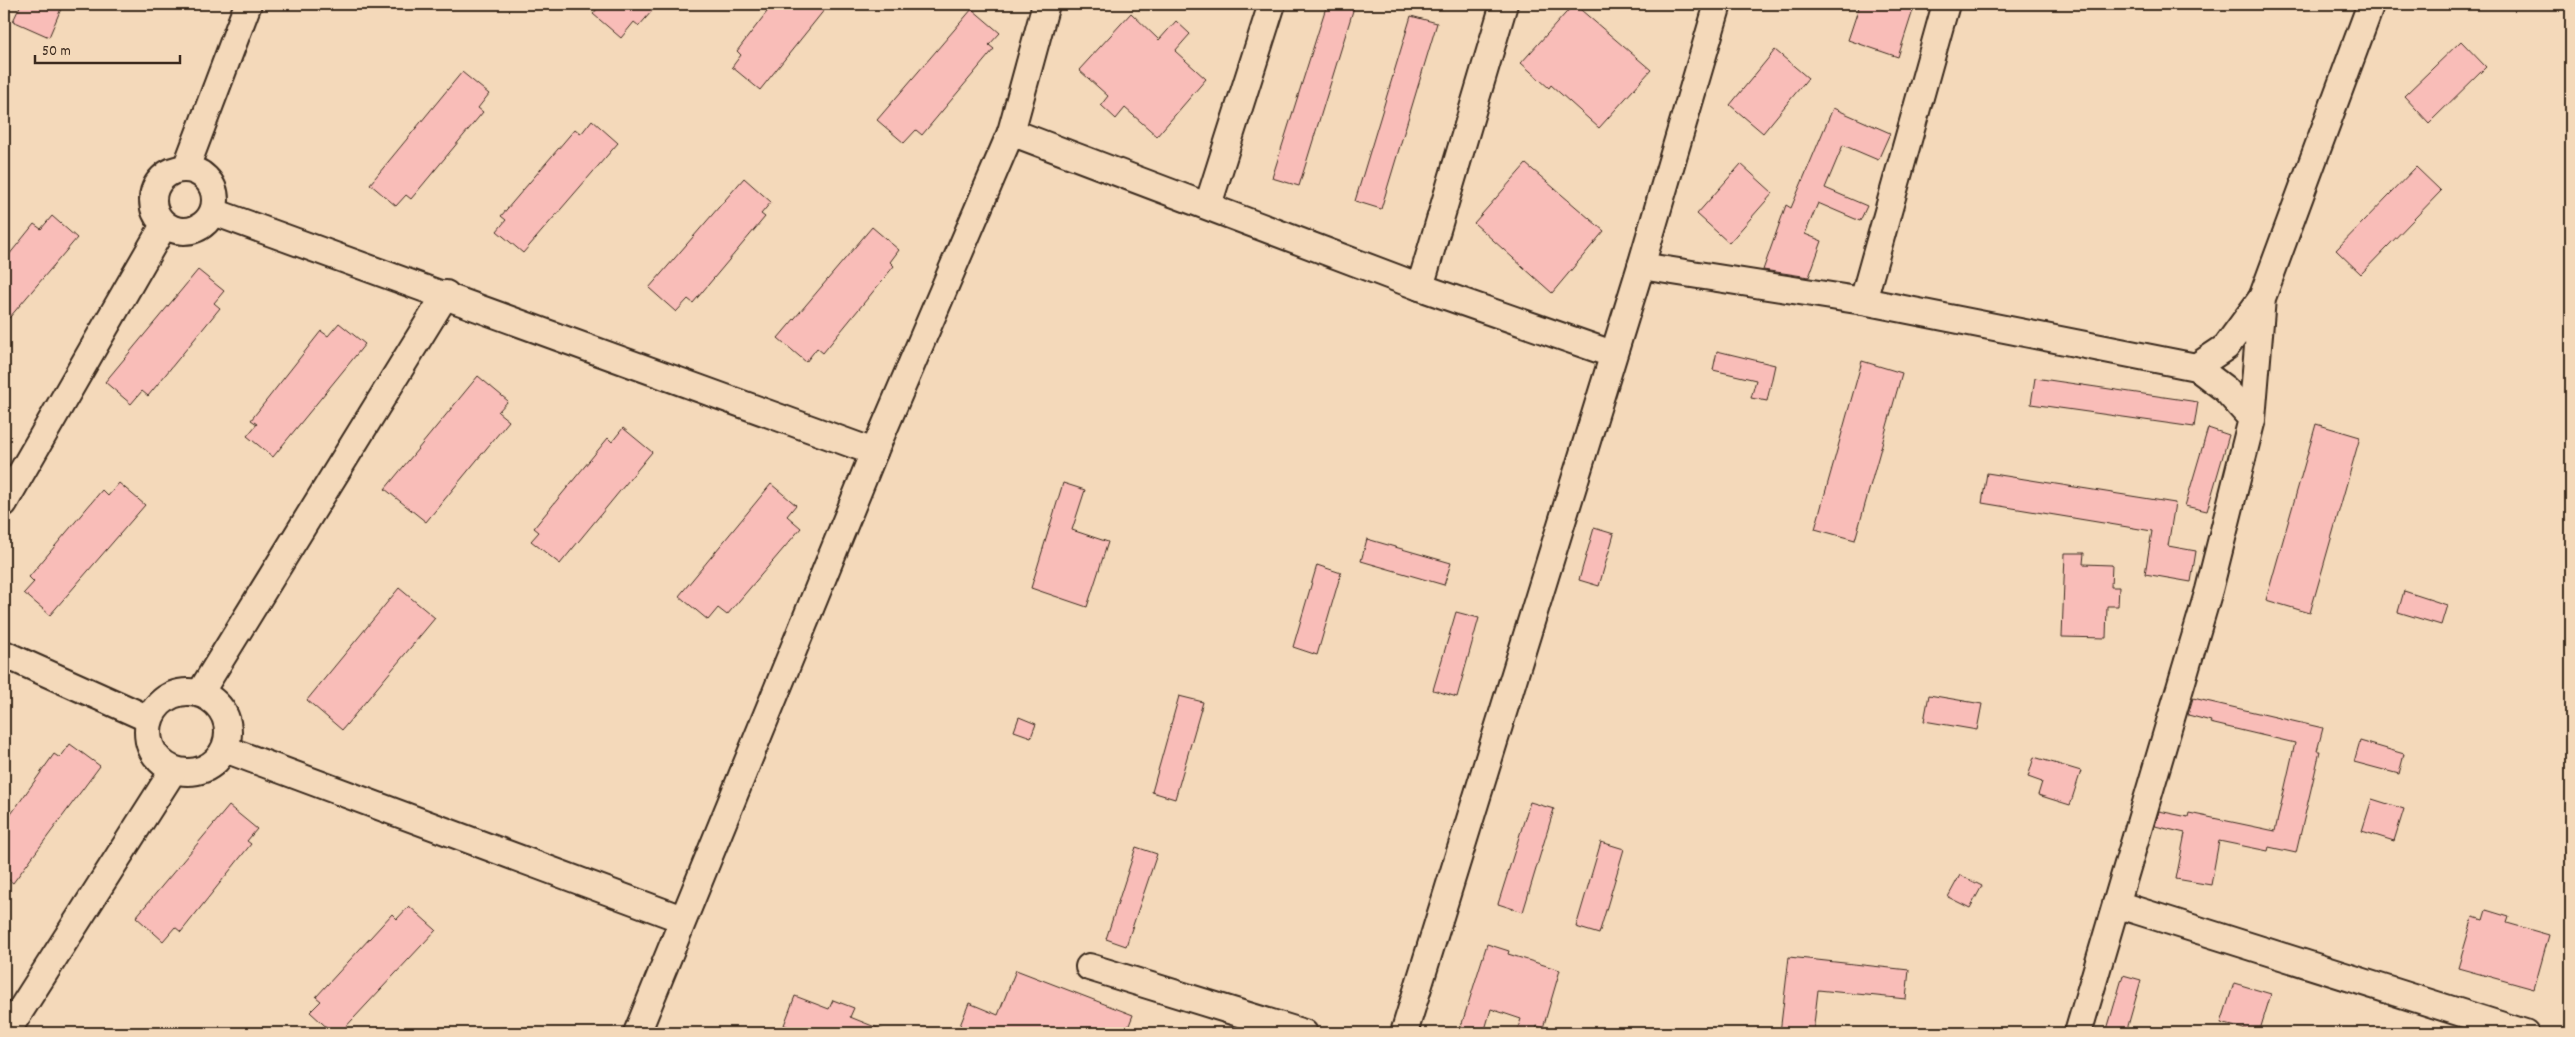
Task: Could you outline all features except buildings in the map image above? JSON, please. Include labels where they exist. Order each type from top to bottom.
[{"type":"street","points":[[186,168],[248,4]]},
{"type":"street","points":[[637,1033],[874,452],[1011,132],[1046,4]]},
{"type":"street","points":[[1208,205],[1272,4]]},
{"type":"street","points":[[1420,288],[1504,4]]},
{"type":"street","points":[[1404,1033],[1612,354],[1641,266],[1718,4]]},
{"type":"street","points":[[1863,301],[1946,4]]},
{"type":"street","points":[[2078,1033],[2209,590],[2252,419],[2262,298],[2371,4]]},
{"type":"street","points":[[1011,132],[1208,205],[1420,288],[1612,354]]},
{"type":"street","points":[[186,168],[205,175],[215,192],[214,212],[202,227],[182,232],[164,225],[153,208],[154,188],[167,173],[186,168]]},
{"type":"street","points":[[214,212],[446,294],[874,452]]},
{"type":"street","points":[[4,502],[164,225]]},
{"type":"street","points":[[1641,266],[1863,301],[2196,367],[2225,389],[2252,419]]},
{"type":"street","points":[[200,693],[446,294]]},
{"type":"street","points":[[2196,367],[2226,347],[2262,298]]},
{"type":"street","points":[[4,654],[149,719]]},
{"type":"street","points":[[185,691],[200,693],[215,702],[225,716],[228,732],[225,749],[216,762],[203,770],[188,773],[174,771],[156,759],[148,740],[149,719],[157,705],[169,696],[185,691]]},
{"type":"street","points":[[225,749],[682,919]]},
{"type":"street","points":[[6,1033],[174,771]]},
{"type":"street","points":[[2116,904],[2525,1033]]},
{"type":"street","points":[[1089,967],[1304,1033]]}]
